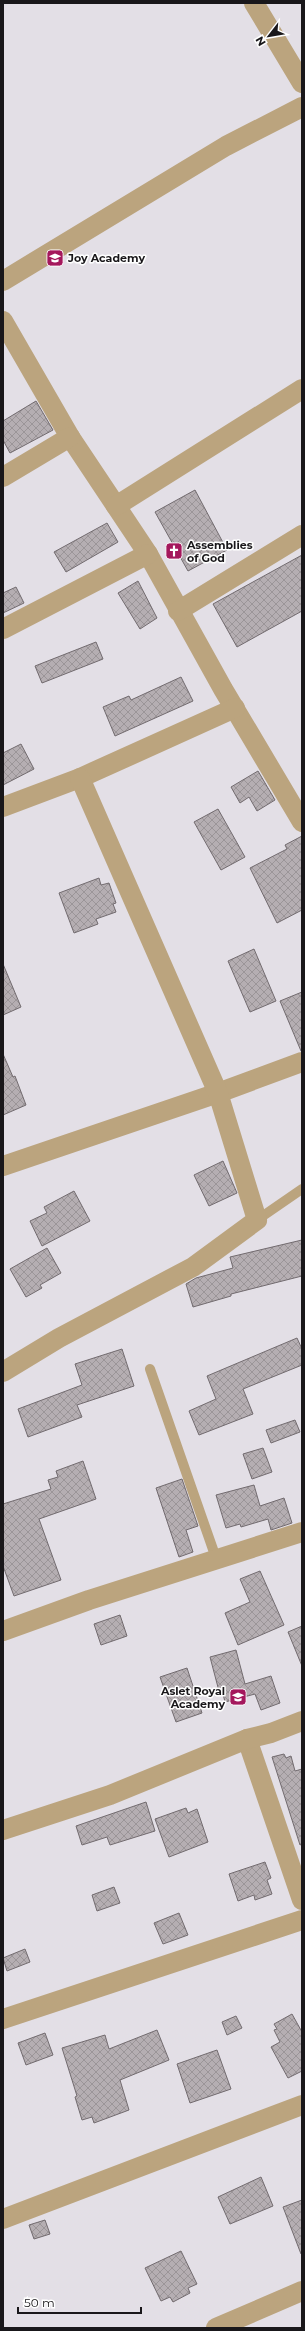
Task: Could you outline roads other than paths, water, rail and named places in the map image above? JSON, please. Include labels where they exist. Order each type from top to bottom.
[{"type":"street","points":[[254,3],[302,83]]},
{"type":"street","points":[[3,281],[226,146],[302,107]]},
{"type":"street","points":[[3,321],[70,437],[148,554],[178,611],[302,822]]},
{"type":"street","points":[[116,506],[302,389]]},
{"type":"street","points":[[3,477],[70,437]]},
{"type":"street","points":[[178,611],[302,535]]},
{"type":"street","points":[[3,629],[148,554]]},
{"type":"street","points":[[3,807],[80,778],[235,708]]},
{"type":"street","points":[[3,1372],[59,1338],[193,1267],[257,1220],[218,1093],[80,778]]},
{"type":"street","points":[[3,1166],[218,1093],[302,1062]]},
{"type":"street","points":[[3,1631],[89,1600],[216,1558],[302,1532]]},
{"type":"street","points":[[3,1830],[110,1795],[247,1739],[271,1733],[302,1721]]},
{"type":"street","points":[[247,1739],[302,1900]]},
{"type":"street","points":[[3,2019],[302,1920]]},
{"type":"street","points":[[3,2219],[302,2106]]},
{"type":"street","points":[[216,2328],[302,2291]]},
{"type":"lane","points":[[257,1220],[302,1189]]},
{"type":"lane","points":[[150,1369],[216,1558]]},
{"type":"place","name":"Joy Academy","points":[[55,258]]},
{"type":"place","name":"Assemblies of God","points":[[174,551]]},
{"type":"place","name":"Aslet Royal Academy","points":[[238,1697]]}]
